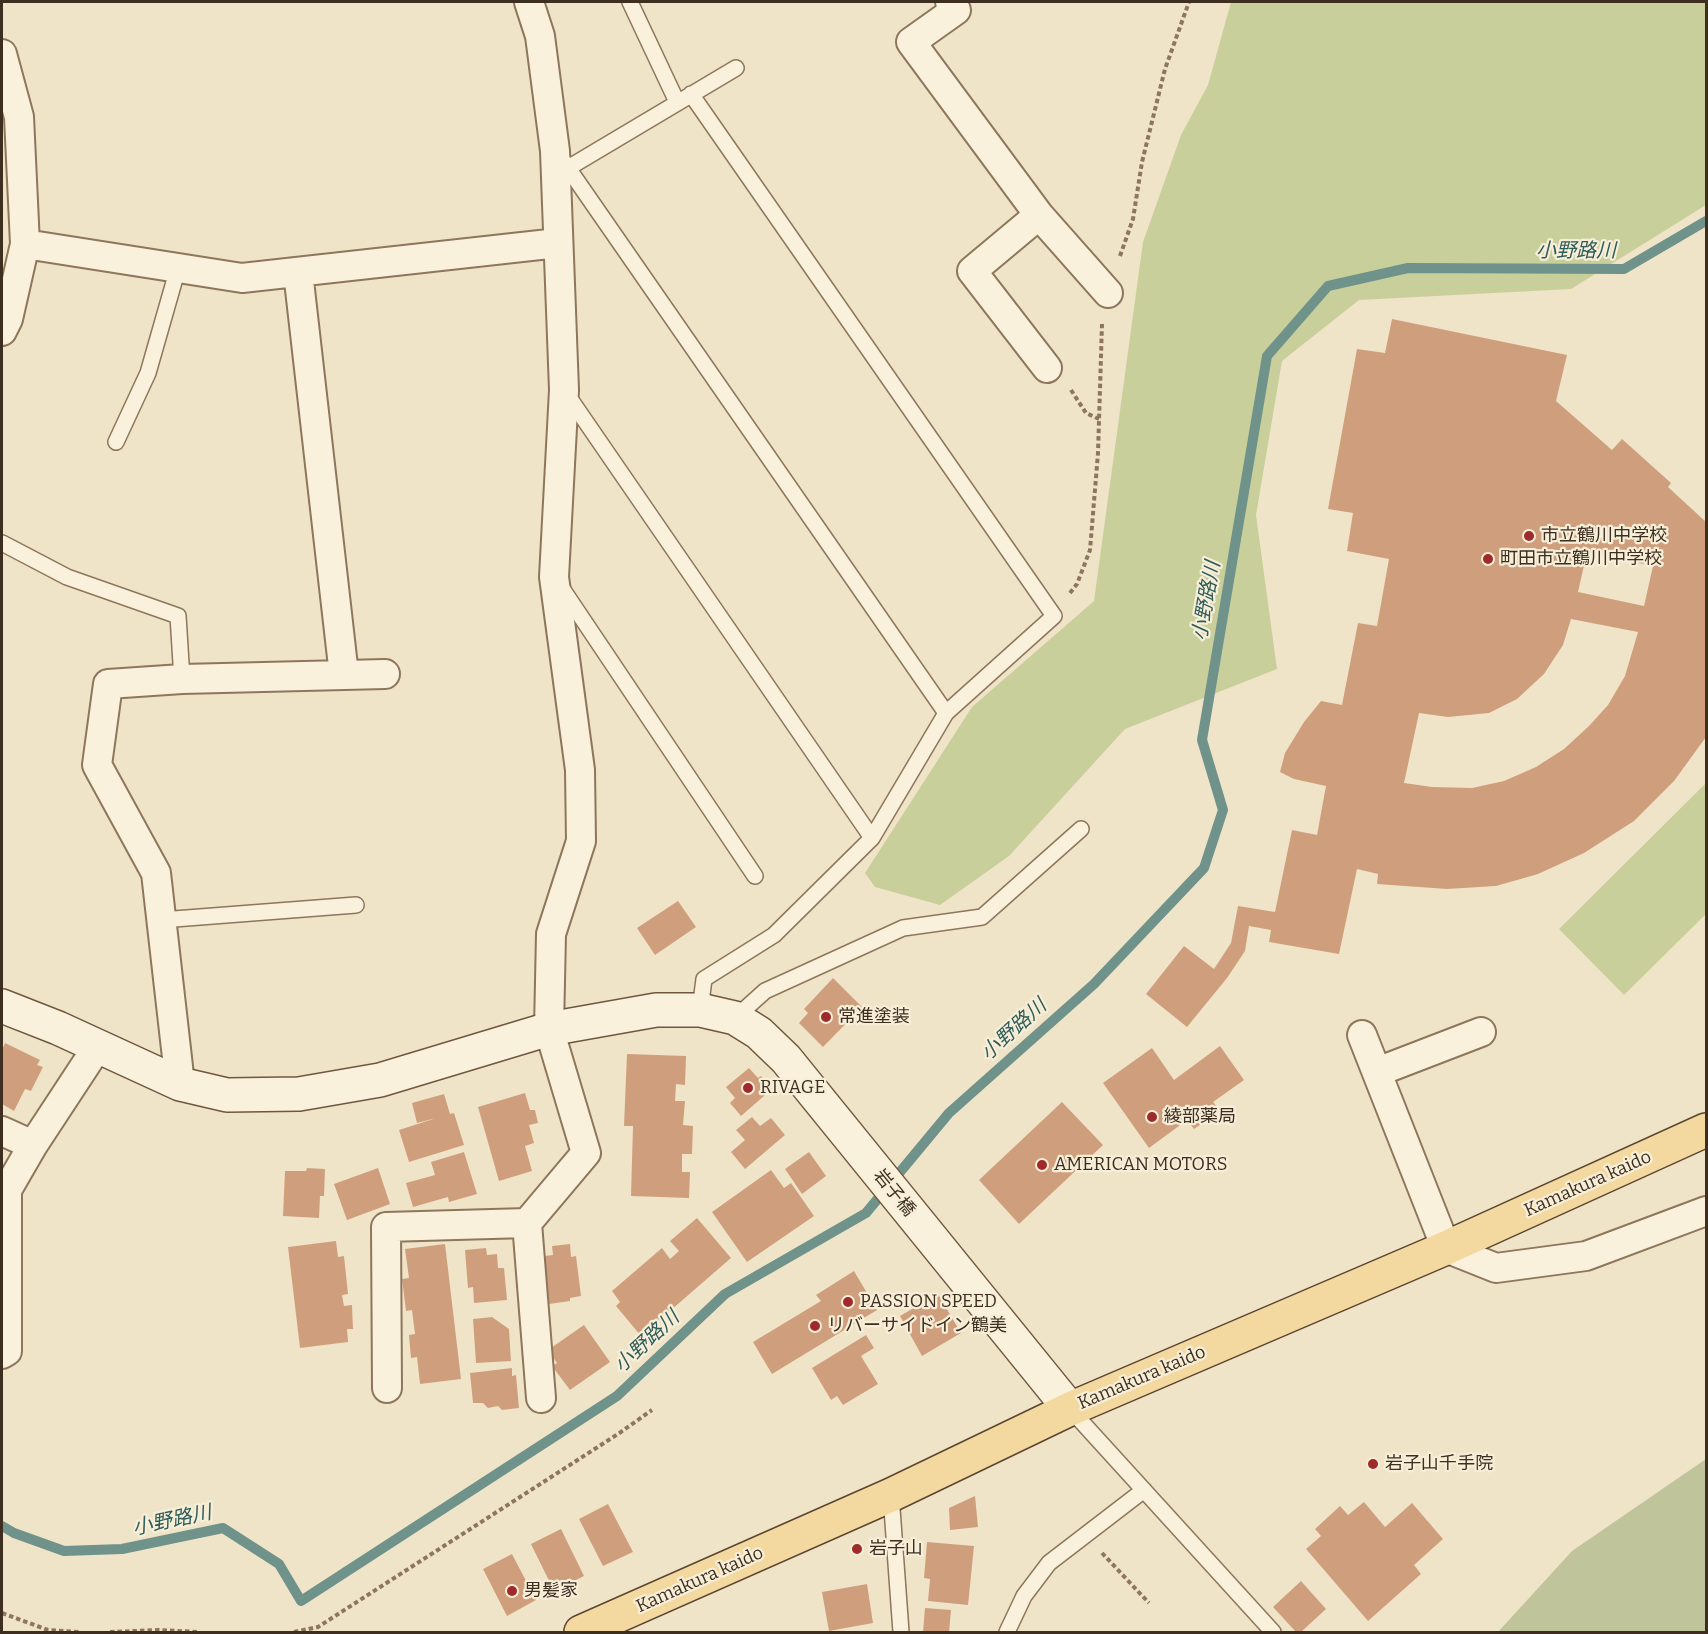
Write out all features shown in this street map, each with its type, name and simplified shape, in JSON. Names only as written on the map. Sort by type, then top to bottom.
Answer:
[{"type":"main road","name":"Kamakura kaido","points":[[581,1632],[891,1495],[1070,1409],[1446,1248],[1707,1130]]},
{"type":"street","points":[[529,2],[540,36],[561,159],[558,243],[564,390],[554,577],[580,770],[581,841],[551,934],[549,1029],[586,1154],[527,1223],[541,1398]]},
{"type":"street","points":[[950,2],[956,10],[911,42],[1039,214],[1108,293]]},
{"type":"street","points":[[2,54],[19,117],[25,244],[8,319],[2,331]]},
{"type":"street","points":[[1039,214],[972,271],[1047,368]]},
{"type":"street","points":[[25,244],[242,278],[558,243]]},
{"type":"street","points":[[298,272],[344,675]]},
{"type":"street","points":[[180,1084],[156,873],[97,765],[108,684],[385,674]]},
{"type":"street","name":"岩子橋","points":[[2,1006],[58,1028],[180,1084],[226,1095],[299,1094],[380,1080],[549,1029],[656,1010],[700,1010],[735,1018],[759,1033],[786,1059],[1070,1409]]},
{"type":"street","points":[[1377,1072],[1481,1032]]},
{"type":"street","points":[[1362,1035],[1446,1248],[1496,1268],[1586,1256],[1707,1211]]},
{"type":"street","points":[[2,1354],[7,1351],[7,1190],[33,1145],[98,1046]]},
{"type":"street","points":[[2,1131],[33,1145]]},
{"type":"street","points":[[387,1388],[386,1227],[527,1223]]},
{"type":"lane","points":[[630,2],[677,102]]},
{"type":"lane","points":[[736,68],[677,102],[561,159],[946,713]]},
{"type":"lane","points":[[691,94],[1054,616],[946,713],[872,838],[774,935],[704,979],[700,1010]]},
{"type":"lane","points":[[116,442],[148,373],[178,268]]},
{"type":"lane","points":[[564,390],[872,838]]},
{"type":"lane","points":[[2,543],[68,577],[178,616],[182,680]]},
{"type":"lane","points":[[554,577],[755,876]]},
{"type":"lane","points":[[735,1018],[765,991],[903,928],[982,917],[1081,829]]},
{"type":"lane","points":[[161,920],[356,905]]},
{"type":"lane","points":[[1070,1409],[1273,1632]]},
{"type":"lane","points":[[1007,1632],[1024,1596],[1049,1563],[1143,1490]]},
{"type":"lane","points":[[891,1495],[901,1632]]},
{"type":"path","points":[[1054,616],[1077,584],[1090,550],[1098,453],[1101,329],[1108,293],[1133,219],[1142,162],[1166,69],[1189,2]]},
{"type":"path","points":[[1086,413],[1099,419]]},
{"type":"path","points":[[294,1632],[318,1627],[652,1410]]},
{"type":"path","points":[[1085,1535],[1149,1603]]},
{"type":"path","points":[[2,1613],[48,1630],[79,1632]]},
{"type":"path","points":[[110,1632],[198,1632]]},
{"type":"green space","points":[[1231,2],[1706,2],[1706,205],[1571,289],[1359,300],[1282,361],[1256,515],[1277,669],[1125,729],[1009,856],[940,905],[875,887],[865,873],[972,707],[1094,601],[1143,242],[1181,135],[1208,85]]},
{"type":"green space","points":[[1706,783],[1706,914],[1624,995],[1559,929]]},
{"type":"green space","points":[[1706,1459],[1706,1632],[1498,1632],[1572,1551]]},
{"type":"building","points":[[1392,319],[1567,355],[1556,401],[1612,450],[1622,439],[1671,483],[1668,487],[1706,522],[1706,737],[1674,781],[1634,821],[1584,853],[1538,874],[1496,886],[1447,889],[1377,884],[1378,874],[1357,869],[1339,954],[1269,942],[1271,930],[1249,926],[1245,951],[1227,978],[1187,1027],[1146,994],[1184,946],[1214,969],[1231,943],[1238,906],[1275,912],[1292,830],[1317,835],[1326,786],[1294,779],[1280,772],[1285,753],[1304,722],[1321,701],[1342,705],[1358,623],[1377,626],[1389,559],[1347,551],[1353,513],[1328,509],[1357,349],[1385,353]],"holes":[[[1587,552],[1653,566],[1644,606],[1578,592]],[[1571,619],[1638,632],[1625,676],[1608,705],[1589,726],[1564,749],[1536,767],[1504,781],[1472,788],[1432,787],[1404,783],[1419,713],[1448,717],[1489,713],[1517,699],[1544,674],[1563,645]]]},
{"type":"building","points":[[678,901],[696,927],[655,955],[637,928]]},
{"type":"building","points":[[833,978],[862,1007],[823,1047],[799,1023],[808,1013],[804,1009]]},
{"type":"building","points":[[5,1043],[40,1060],[37,1065],[43,1067],[31,1091],[25,1089],[14,1111],[2,1104],[2,1050]]},
{"type":"building","points":[[1220,1046],[1244,1080],[1213,1102],[1220,1111],[1194,1129],[1187,1120],[1149,1148],[1103,1083],[1152,1048],[1174,1080]]},
{"type":"building","points":[[627,1054],[686,1056],[685,1085],[676,1084],[675,1101],[685,1101],[683,1125],[693,1126],[692,1154],[682,1154],[682,1172],[690,1172],[689,1198],[631,1196],[633,1126],[624,1126]]},
{"type":"building","points":[[749,1068],[758,1078],[761,1076],[772,1089],[741,1116],[730,1103],[735,1098],[726,1087]]},
{"type":"building","points":[[525,1093],[530,1110],[535,1110],[538,1123],[529,1125],[534,1143],[525,1146],[532,1171],[499,1181],[478,1107]]},
{"type":"building","points":[[444,1094],[450,1114],[454,1113],[464,1145],[409,1162],[399,1130],[436,1118],[417,1123],[412,1103]]},
{"type":"building","points":[[1062,1102],[1103,1145],[1019,1224],[979,1180]]},
{"type":"building","points":[[752,1117],[760,1126],[771,1118],[785,1135],[745,1169],[731,1152],[745,1140],[736,1130]]},
{"type":"building","points":[[464,1152],[477,1194],[449,1202],[448,1197],[413,1207],[406,1183],[435,1175],[431,1162]]},
{"type":"building","points":[[809,1152],[826,1176],[802,1194],[785,1169]]},
{"type":"building","points":[[307,1168],[325,1169],[324,1196],[320,1196],[319,1218],[283,1216],[285,1171],[306,1171]]},
{"type":"building","points":[[378,1168],[390,1204],[347,1220],[334,1184]]},
{"type":"building","points":[[771,1170],[784,1188],[791,1183],[814,1216],[747,1262],[712,1212]]},
{"type":"building","points":[[697,1218],[731,1258],[641,1336],[616,1306],[620,1302],[612,1291],[662,1248],[670,1259],[679,1251],[670,1241]]},
{"type":"building","points":[[336,1241],[338,1257],[344,1256],[348,1294],[342,1295],[344,1306],[352,1305],[353,1329],[347,1329],[348,1342],[300,1348],[288,1247]]},
{"type":"building","points":[[445,1244],[461,1379],[420,1384],[417,1357],[411,1358],[409,1335],[415,1334],[412,1310],[406,1311],[402,1279],[409,1278],[405,1249]]},
{"type":"building","points":[[570,1244],[571,1257],[576,1256],[581,1296],[570,1298],[570,1301],[542,1305],[536,1257],[553,1255],[552,1246]]},
{"type":"building","points":[[486,1248],[487,1255],[497,1254],[498,1268],[504,1268],[507,1300],[474,1303],[473,1287],[468,1288],[465,1250]]},
{"type":"building","name":"リバーサイドイン鶴美","points":[[854,1271],[877,1310],[772,1374],[753,1342],[821,1301],[816,1295]]},
{"type":"building","points":[[938,1294],[961,1333],[922,1356],[900,1316]]},
{"type":"building","points":[[492,1317],[509,1329],[511,1361],[476,1363],[473,1319]]},
{"type":"building","points":[[584,1325],[610,1362],[570,1390],[552,1366],[557,1363],[548,1350]]},
{"type":"building","points":[[866,1335],[874,1348],[861,1356],[878,1384],[843,1405],[837,1396],[831,1400],[812,1368]]},
{"type":"building","points":[[512,1368],[512,1376],[516,1375],[519,1408],[502,1410],[498,1406],[488,1408],[483,1403],[473,1403],[470,1373]]},
{"type":"building","points":[[975,1496],[978,1527],[950,1530],[949,1508]]},
{"type":"building","points":[[1364,1502],[1385,1527],[1412,1503],[1443,1539],[1414,1565],[1421,1574],[1368,1621],[1306,1549],[1321,1536],[1315,1529],[1340,1506],[1348,1515]]},
{"type":"building","points":[[608,1504],[633,1552],[603,1566],[579,1519]]},
{"type":"building","points":[[561,1529],[584,1576],[554,1591],[531,1544]]},
{"type":"building","points":[[927,1542],[974,1546],[968,1605],[928,1601],[930,1579],[924,1578]]},
{"type":"building","points":[[512,1554],[536,1600],[507,1616],[483,1569]]},
{"type":"building","points":[[1301,1581],[1326,1609],[1301,1632],[1296,1632],[1273,1607]]},
{"type":"building","points":[[867,1584],[873,1623],[829,1631],[822,1592]]},
{"type":"building","points":[[925,1608],[951,1610],[949,1632],[923,1632]]},
{"type":"waterway","name":"小野路川","points":[[2,1526],[14,1533],[64,1551],[122,1549],[223,1528],[279,1564],[301,1601],[617,1396],[725,1294],[866,1213],[949,1113],[1094,984],[1204,868],[1223,810],[1202,740],[1267,356],[1328,286],[1408,268],[1624,269],[1706,221]]},
{"type":"place","name":"市立鶴川中学校","points":[[1529,536]]},
{"type":"place","name":"町田市立鶴川中学校","points":[[1488,559]]},
{"type":"place","name":"常進塗装","points":[[826,1017]]},
{"type":"place","name":"RIVAGE","points":[[748,1088]]},
{"type":"place","name":"綾部薬局","points":[[1152,1117]]},
{"type":"place","name":"AMERICAN MOTORS","points":[[1042,1165]]},
{"type":"place","name":"PASSION SPEED","points":[[848,1302]]},
{"type":"place","name":"リバーサイドイン鶴美","points":[[815,1326]]},
{"type":"place","name":"岩子山千手院","points":[[1373,1464]]},
{"type":"place","name":"岩子山","points":[[857,1549]]},
{"type":"place","name":"男髪家","points":[[512,1591]]}]
